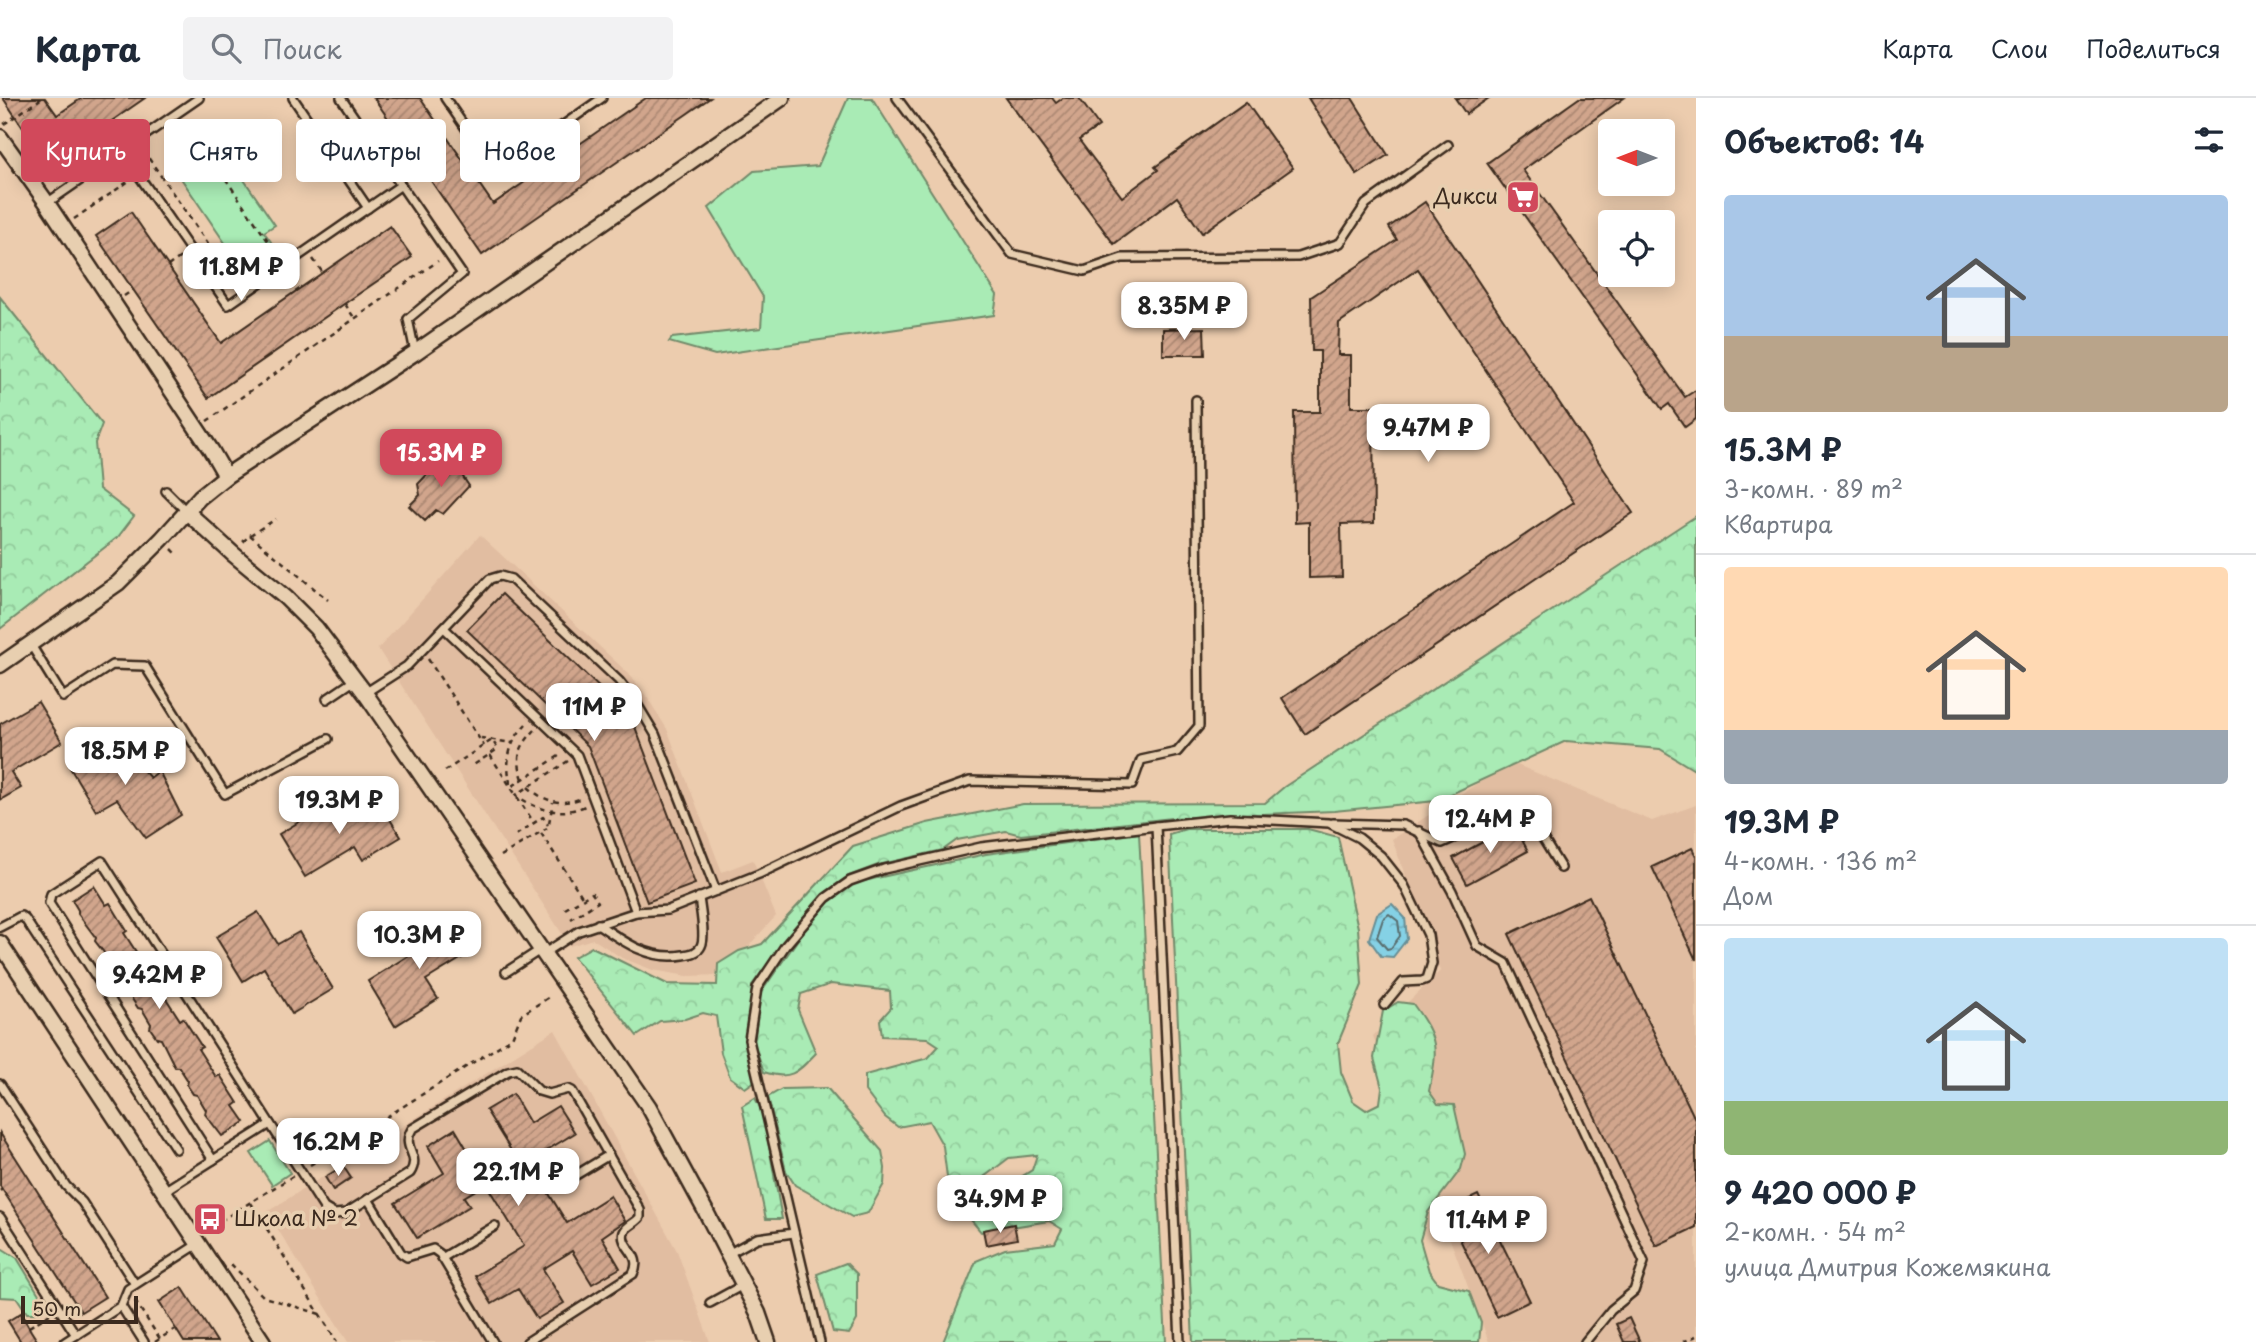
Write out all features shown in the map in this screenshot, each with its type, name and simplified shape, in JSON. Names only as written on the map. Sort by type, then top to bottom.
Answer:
[{"type":"street","points":[[0,665],[118,583],[200,496],[226,476],[415,352],[780,99]]},
{"type":"street","points":[[0,137],[47,203],[226,476]]},
{"type":"street","points":[[186,511],[316,628],[365,693],[649,1107],[744,1285],[768,1342]]},
{"type":"street","points":[[0,943],[262,1342]]},
{"type":"lane","points":[[150,132],[199,98]]},
{"type":"lane","points":[[293,98],[368,208]]},
{"type":"lane","points":[[341,98],[462,274],[408,319],[415,352]]},
{"type":"lane","points":[[445,98],[496,172],[602,98]]},
{"type":"lane","points":[[897,98],[1012,254],[1084,271],[1122,258],[1298,257],[1340,243],[1366,204],[1448,145]]},
{"type":"lane","points":[[47,203],[77,182]]},
{"type":"lane","points":[[143,182],[228,305],[401,185]]},
{"type":"lane","points":[[506,972],[579,931],[636,912],[668,910],[759,874],[901,807],[970,781],[1132,785],[1141,760],[1177,752],[1199,726],[1196,400]]},
{"type":"lane","points":[[166,491],[186,511]]},
{"type":"lane","points":[[365,693],[407,666],[490,579],[500,576],[511,579],[619,681],[637,704],[655,734],[716,891]]},
{"type":"lane","points":[[444,628],[577,755],[636,912]]},
{"type":"lane","points":[[31,645],[63,697],[112,665],[145,666],[225,794],[328,739]]},
{"type":"lane","points":[[327,699],[355,680]]},
{"type":"lane","points":[[820,1342],[749,1040],[757,988],[786,946],[826,898],[850,881],[884,869],[969,850],[1230,818],[1403,825],[1443,843],[1483,825],[1510,817],[1534,824],[1561,868]]},
{"type":"lane","points":[[1329,823],[1359,838],[1381,856],[1404,885],[1428,935],[1432,963],[1427,979],[1403,982],[1384,1004]]},
{"type":"lane","points":[[1156,826],[1180,1342]]},
{"type":"lane","points":[[1419,831],[1452,891],[1477,946],[1506,963],[1644,1262],[1634,1291],[1611,1310],[1585,1342]]},
{"type":"lane","points":[[213,1160],[49,903],[51,894],[102,861],[324,1208],[334,1214],[346,1213],[410,1173],[415,1166],[407,1138],[412,1129],[508,1071],[517,1069],[539,1091],[549,1094],[568,1089],[572,1091],[640,1210],[640,1217],[624,1233],[624,1240],[636,1259],[636,1267],[633,1273],[527,1342]]},
{"type":"lane","points":[[598,924],[629,945],[656,956],[695,953],[701,947],[703,939],[699,897]]},
{"type":"lane","points":[[0,927],[16,917],[25,919],[176,1149]]},
{"type":"lane","points":[[0,1084],[66,1186],[82,1202],[131,1287]]},
{"type":"lane","points":[[163,1192],[270,1124]]},
{"type":"lane","points":[[556,1187],[609,1155]]},
{"type":"lane","points":[[368,1199],[401,1253],[407,1257],[433,1250],[442,1258],[493,1342]]},
{"type":"lane","points":[[1,1221],[76,1335]]},
{"type":"lane","points":[[442,1258],[495,1226]]},
{"type":"lane","points":[[728,1254],[757,1238],[794,1233]]},
{"type":"lane","points":[[65,1342],[121,1306],[131,1287],[198,1244]]},
{"type":"lane","points":[[710,1303],[744,1285]]},
{"type":"lane","points":[[121,1306],[144,1342]]},
{"type":"path","points":[[0,127],[42,98]]},
{"type":"path","points":[[179,111],[285,265]]},
{"type":"path","points":[[150,160],[243,295]]},
{"type":"path","points":[[62,227],[127,182]]},
{"type":"path","points":[[307,250],[323,273]]},
{"type":"path","points":[[168,266],[190,251]]},
{"type":"path","points":[[196,428],[448,254]]},
{"type":"path","points":[[345,304],[355,319]]},
{"type":"path","points":[[241,545],[250,535],[276,519]]},
{"type":"path","points":[[250,535],[328,600]]},
{"type":"path","points":[[422,650],[484,746]]},
{"type":"path","points":[[511,787],[507,772],[512,743],[534,714]]},
{"type":"path","points":[[523,779],[519,754],[524,742],[543,722]]},
{"type":"path","points":[[479,738],[512,743]]},
{"type":"path","points":[[445,771],[492,740]]},
{"type":"path","points":[[472,766],[498,749],[492,740]]},
{"type":"path","points":[[511,787],[570,749]]},
{"type":"path","points":[[490,754],[534,823]]},
{"type":"path","points":[[516,795],[577,755]]},
{"type":"path","points":[[532,774],[536,781]]},
{"type":"path","points":[[528,787],[535,794],[553,802],[578,800],[591,793]]},
{"type":"path","points":[[516,795],[551,812],[573,810],[594,802]]},
{"type":"path","points":[[545,840],[553,802]]},
{"type":"path","points":[[516,835],[543,817],[548,827]]},
{"type":"path","points":[[500,856],[548,827]]},
{"type":"path","points":[[541,833],[583,898]]},
{"type":"path","points":[[565,909],[592,893],[598,902],[570,919]]},
{"type":"path","points":[[212,1226],[512,1038],[521,1015],[551,996]]},
{"type":"path","points":[[251,1203],[337,1342]]},
{"type":"path","points":[[226,1257],[264,1297],[320,1314]]},
{"type":"path","points":[[131,1287],[161,1340]]},
{"type":"path","points":[[29,1327],[59,1308]]},
{"type":"path","points":[[155,1342],[176,1329]]},
{"type":"path","points":[[1683,1342],[1696,1336]]},
{"type":"shaded area","points":[[480,535],[629,674],[647,697],[667,729],[722,872],[753,860],[776,916],[722,975],[687,976],[653,970],[622,958],[593,939],[570,946],[378,649]]},
{"type":"shaded area","points":[[1510,762],[1652,821],[1696,805],[1696,1342],[1489,1342],[1373,1036],[1440,971],[1392,839]]},
{"type":"shaded area","points":[[555,1030],[677,1251],[710,1342],[348,1342],[267,1212]]},
{"type":"green space","points":[[848,98],[872,98],[997,295],[994,315],[715,355],[669,342],[672,338],[761,328],[763,297],[709,208],[754,171],[818,166]]},
{"type":"green space","points":[[184,182],[246,182],[275,225],[264,232],[274,246],[242,268]]},
{"type":"green space","points":[[0,297],[102,424],[95,443],[99,489],[134,516],[118,537],[0,629]]},
{"type":"green space","points":[[1696,516],[1696,771],[1660,749],[1566,741],[1436,801],[1334,811],[1172,818],[1021,835],[1006,831],[957,840],[943,850],[878,865],[849,876],[825,893],[787,937],[753,984],[745,1041],[755,1081],[745,1088],[730,1077],[721,1053],[716,1016],[703,1013],[685,1019],[660,1021],[637,1036],[574,957],[592,947],[667,984],[717,985],[718,964],[739,951],[762,944],[853,846],[927,823],[1023,804],[1265,803],[1284,787]]},
{"type":"green space","points":[[1186,829],[1308,829],[1338,837],[1358,928],[1362,985],[1338,1043],[1341,1072],[1353,1101],[1366,1110],[1380,1103],[1382,1088],[1374,1058],[1383,1011],[1398,1002],[1413,1004],[1428,1027],[1434,1045],[1429,1091],[1438,1104],[1454,1105],[1465,1154],[1461,1169],[1428,1212],[1420,1240],[1429,1271],[1438,1283],[1469,1291],[1481,1323],[1479,1342],[1193,1342],[1169,834]]},
{"type":"green space","points":[[1139,833],[1166,1342],[943,1342],[976,1261],[1005,1249],[1055,1243],[1062,1229],[1049,1221],[981,1232],[971,1220],[991,1196],[1032,1170],[1037,1155],[1009,1158],[972,1186],[957,1189],[947,1177],[943,1146],[929,1121],[898,1127],[885,1117],[865,1091],[865,1075],[928,1058],[939,1046],[927,1038],[882,1036],[880,1020],[891,1008],[890,991],[831,984],[801,994],[798,1010],[816,1053],[799,1070],[781,1076],[764,1072],[754,1043],[760,994],[819,909],[845,885],[986,854]]},
{"type":"green space","points":[[827,1088],[882,1151],[884,1184],[868,1213],[852,1217],[795,1185],[786,1171],[768,1097],[782,1089]]},
{"type":"green space","points":[[755,1098],[763,1113],[782,1219],[766,1219],[742,1106]]},
{"type":"green space","points":[[270,1141],[290,1173],[272,1185],[251,1153]]},
{"type":"green space","points":[[3,1249],[17,1258],[40,1296],[41,1305],[35,1313],[27,1313],[17,1298],[0,1297],[0,1250]]},
{"type":"green space","points":[[846,1263],[857,1274],[857,1320],[849,1334],[833,1332],[817,1274]]},
{"type":"water","points":[[1392,904],[1405,918],[1407,939],[1393,957],[1381,956],[1369,939],[1377,914]]},
{"type":"building","points":[[3,98],[45,98],[57,115],[82,98],[145,98],[115,119],[21,119],[21,125]]},
{"type":"building","points":[[374,98],[420,98],[434,119],[388,119]]},
{"type":"building","points":[[646,98],[710,98],[482,255],[432,182],[446,182],[446,136],[460,156],[460,182],[478,182],[493,204],[525,182],[580,182],[580,144]]},
{"type":"building","points":[[1006,98],[1052,98],[1056,103],[1063,98],[1079,98],[1099,126],[1079,140],[1122,197],[1158,170],[1155,167],[1246,102],[1293,168],[1202,233],[1177,197],[1114,244]]},
{"type":"building","points":[[1308,98],[1352,98],[1388,155],[1357,175]]},
{"type":"building","points":[[1455,98],[1489,98],[1466,114]]},
{"type":"building","points":[[1579,98],[1624,98],[1523,170],[1598,275],[1598,287],[1606,287],[1685,397],[1696,390],[1696,419],[1685,427],[1669,404],[1662,409],[1487,163]]},
{"type":"building","points":[[1425,202],[1633,513],[1305,734],[1282,698],[1574,502],[1418,269],[1339,323],[1338,355],[1351,355],[1351,407],[1373,407],[1374,523],[1341,524],[1342,577],[1309,578],[1309,522],[1295,523],[1294,412],[1320,412],[1320,351],[1312,351],[1311,297],[1397,240],[1389,227]]},
{"type":"building","points":[[131,212],[221,343],[390,226],[412,257],[208,398],[96,236]]},
{"type":"building","points":[[1204,328],[1205,355],[1163,355],[1163,329]]},
{"type":"building","points":[[459,458],[466,461],[469,468],[463,477],[469,486],[443,514],[436,510],[425,521],[409,506],[420,495],[418,484],[439,462],[443,469]]},
{"type":"building","points":[[502,594],[632,719],[695,884],[647,902],[588,746],[467,630]]},
{"type":"building","points":[[38,702],[62,742],[11,772],[21,788],[0,800],[0,724]]},
{"type":"building","points":[[113,736],[150,778],[159,771],[181,815],[146,838],[117,799],[96,811],[69,766]]},
{"type":"building","points":[[376,797],[401,837],[363,860],[355,847],[305,877],[279,834],[322,808],[332,824]]},
{"type":"building","points":[[1514,825],[1528,851],[1467,884],[1453,858]]},
{"type":"building","points":[[1692,848],[1696,856],[1696,960],[1652,867]]},
{"type":"building","points":[[94,886],[106,905],[110,903],[127,931],[124,933],[142,961],[146,959],[163,987],[160,989],[202,1047],[198,1049],[216,1077],[220,1075],[238,1103],[234,1106],[245,1122],[222,1136],[205,1114],[206,1110],[187,1085],[188,1081],[179,1067],[175,1067],[161,1039],[157,1038],[150,1028],[151,1024],[142,1009],[138,1008],[132,999],[132,993],[124,981],[120,980],[115,967],[78,914],[72,900]]},
{"type":"building","points":[[1589,896],[1696,1121],[1696,1227],[1656,1246],[1509,934]]},
{"type":"building","points":[[258,912],[278,944],[299,932],[333,989],[292,1014],[264,968],[243,981],[216,937]]},
{"type":"building","points":[[446,915],[470,953],[426,980],[438,999],[395,1026],[368,981],[414,952],[407,939]]},
{"type":"building","points":[[513,1094],[530,1123],[558,1106],[575,1133],[529,1161],[567,1223],[610,1196],[625,1221],[602,1237],[620,1268],[592,1284],[572,1251],[543,1269],[564,1303],[537,1319],[518,1289],[492,1304],[475,1276],[524,1246],[486,1184],[464,1197],[470,1206],[417,1238],[395,1203],[444,1173],[428,1146],[455,1129],[483,1176],[515,1157],[486,1110]]},
{"type":"building","points":[[0,1133],[105,1297],[81,1312],[0,1186]]},
{"type":"building","points":[[343,1166],[351,1178],[333,1190],[325,1177]]},
{"type":"building","points":[[1478,1195],[1530,1301],[1497,1317],[1446,1210]]},
{"type":"building","points":[[1014,1224],[1017,1239],[986,1245],[983,1230]]},
{"type":"building","points":[[182,1287],[217,1342],[184,1342],[159,1302]]},
{"type":"building","points":[[21,1313],[38,1342],[21,1342],[8,1321]]},
{"type":"building","points":[[1629,1318],[1640,1342],[1624,1342],[1616,1324]]},
{"type":"place","name":"Дикси","points":[[1523,197]]},
{"type":"place","name":"Школа № 2","points":[[210,1219]]}]
